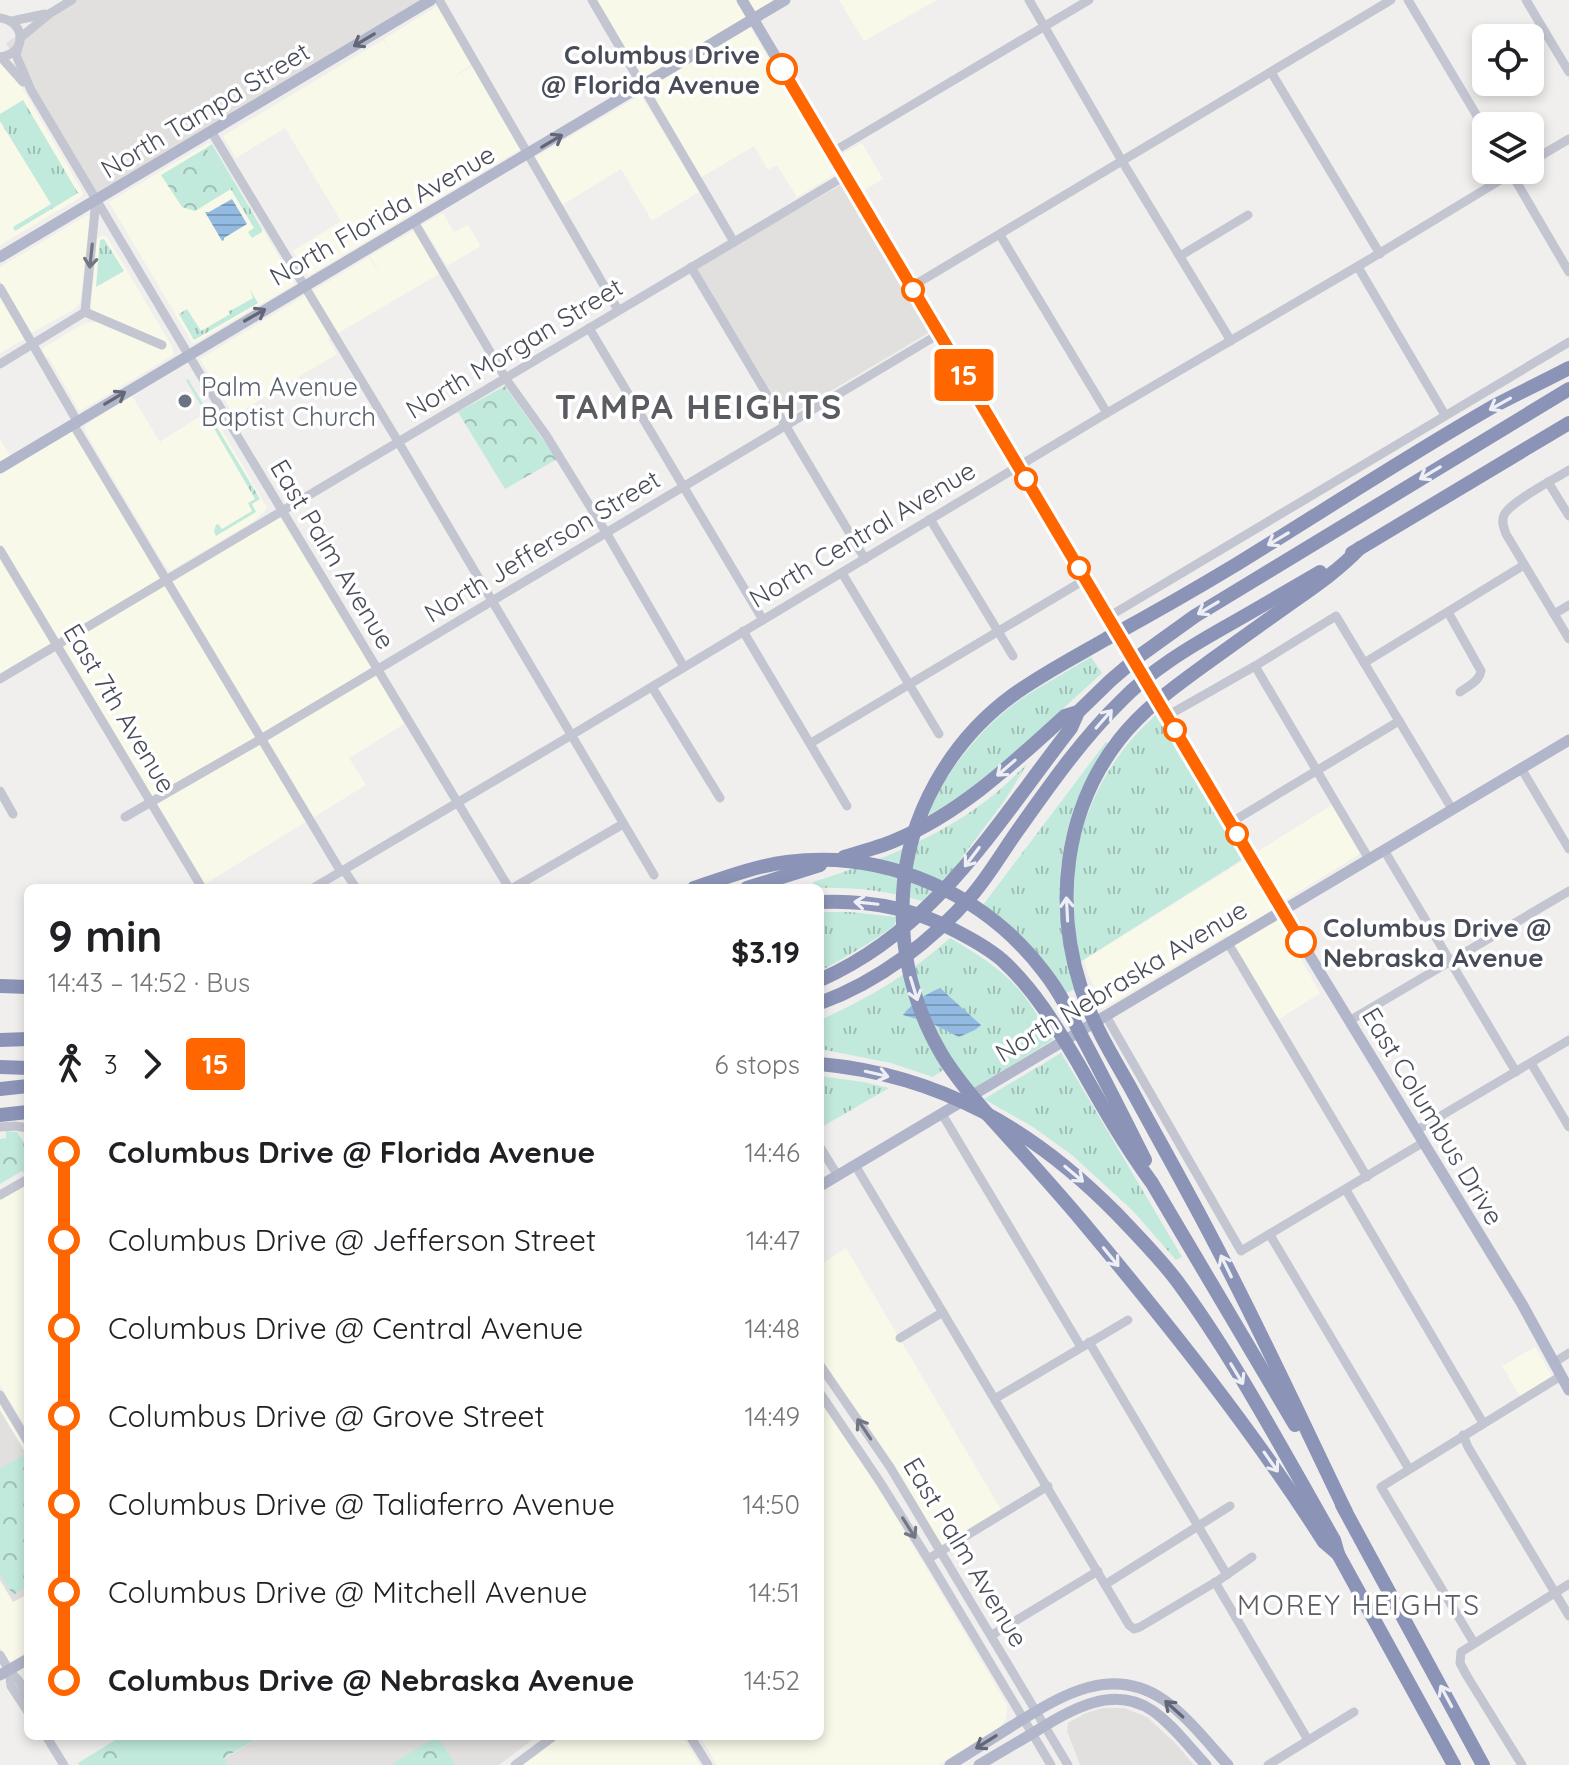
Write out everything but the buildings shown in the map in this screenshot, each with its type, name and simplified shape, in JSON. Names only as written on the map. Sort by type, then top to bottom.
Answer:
[{"type":"highway","points":[[1338,1554],[1324,1542],[1252,1435],[1180,1341],[1080,1219],[955,1076],[935,1044],[914,994],[904,944],[903,898],[907,864],[926,804],[949,760],[985,718],[1031,683],[1161,609],[1497,405],[1569,368]]},
{"type":"highway","points":[[824,978],[882,946],[950,884],[1071,728],[1078,712],[1166,635],[1569,389]]},
{"type":"highway","points":[[824,1001],[856,987],[895,963],[956,913],[1100,722],[1150,675],[1180,654],[1569,423]]},
{"type":"highway","points":[[1346,1512],[1213,1240],[1095,1021],[1080,985],[1069,938],[1067,876],[1080,811],[1094,779],[1106,757],[1138,719],[1191,674],[1329,576],[1360,548]]},
{"type":"highway","points":[[760,884],[894,841],[920,829],[974,795],[1065,716],[1078,712]]},
{"type":"highway","points":[[707,884],[790,861],[859,862],[932,883],[988,915],[1030,955],[1061,996],[1146,1162],[1152,1183]]},
{"type":"highway","points":[[824,902],[860,902],[911,911],[961,933],[1002,960],[1043,1007],[1152,1183],[1346,1512],[1483,1765]]},
{"type":"highway","points":[[0,986],[24,987]]},
{"type":"highway","points":[[0,1040],[24,1039]]},
{"type":"highway","points":[[824,1065],[870,1072],[933,1089],[1012,1127],[1094,1191],[1150,1248],[1208,1326],[1251,1397],[1334,1540],[1338,1554],[1454,1765]]},
{"type":"highway","points":[[0,1067],[24,1068]]},
{"type":"highway","points":[[0,1089],[22,1086]]},
{"type":"highway","points":[[0,1115],[24,1115]]},
{"type":"main road","name":"North Tampa Street","points":[[0,257],[431,0]]},
{"type":"main road","name":"East Columbus Drive","points":[[742,0],[1282,911],[1522,1304],[1569,1390]]},
{"type":"main road","name":"North Florida Avenue","points":[[0,468],[785,0]]},
{"type":"main road","name":"North Nebraska Avenue","points":[[824,1184],[1569,740]]},
{"type":"main road","points":[[4,1673],[24,1661]]},
{"type":"main road","points":[[950,1765],[1036,1711],[1084,1687],[1122,1683],[1140,1687],[1174,1707],[1228,1765]]},
{"type":"main road","points":[[979,1765],[1072,1710],[1116,1698],[1133,1701],[1153,1711],[1206,1765]]},
{"type":"street","points":[[31,90],[1,57],[12,54],[20,41],[49,14],[72,0]]},
{"type":"street","points":[[439,0],[618,310]]},
{"type":"street","points":[[592,0],[734,242]]},
{"type":"street","points":[[1029,0],[1231,341]]},
{"type":"street","points":[[831,153],[1089,0]]},
{"type":"street","points":[[911,287],[1391,0]]},
{"type":"street","points":[[1408,0],[1475,112]]},
{"type":"street","points":[[1526,0],[1569,72]]},
{"type":"street","points":[[4,18],[49,14]]},
{"type":"street","points":[[4,18],[17,26],[20,41],[16,55],[31,90]]},
{"type":"street","points":[[1271,72],[1380,254]]},
{"type":"street","name":"East Palm Avenue","points":[[31,90],[456,802],[508,884]]},
{"type":"street","points":[[211,131],[654,875]]},
{"type":"street","points":[[1544,154],[1569,139]]},
{"type":"street","name":"North Morgan Street","points":[[0,679],[845,176]]},
{"type":"street","name":"North Central Avenue","points":[[320,884],[1107,413],[1380,254],[1491,184]]},
{"type":"street","points":[[1519,184],[1569,272]]},
{"type":"street","points":[[85,312],[96,200]]},
{"type":"street","points":[[1180,256],[1248,215]]},
{"type":"street","points":[[414,222],[506,379],[546,435],[607,534],[684,667]]},
{"type":"street","points":[[1000,235],[1107,413]]},
{"type":"street","points":[[691,267],[865,559]]},
{"type":"street","points":[[1358,267],[1445,415]]},
{"type":"street","points":[[0,288],[166,579],[261,739],[353,884]]},
{"type":"street","points":[[0,364],[85,312]]},
{"type":"street","points":[[85,312],[162,345]]},
{"type":"street","points":[[589,328],[763,620]]},
{"type":"street","name":"North Jefferson Street","points":[[125,817],[607,534],[939,334]]},
{"type":"street","points":[[1108,617],[1569,342]]},
{"type":"street","points":[[1569,470],[1515,503],[1503,517],[1506,534],[1569,639]]},
{"type":"street","points":[[1548,482],[1569,516]]},
{"type":"street","points":[[930,519],[1013,656]]},
{"type":"street","name":"East 7th Avenue","points":[[0,550],[200,884]]},
{"type":"street","points":[[1364,663],[1524,565]]},
{"type":"street","points":[[842,573],[939,734]]},
{"type":"street","points":[[811,743],[1086,579]]},
{"type":"street","points":[[1554,614],[1569,605]]},
{"type":"street","points":[[1448,612],[1481,671],[1476,681],[1460,692]]},
{"type":"street","points":[[1167,716],[1336,616],[1452,809]]},
{"type":"street","points":[[743,631],[847,806]]},
{"type":"street","points":[[1255,666],[1369,859]]},
{"type":"street","points":[[652,687],[720,798]]},
{"type":"street","points":[[1230,823],[1399,721]]},
{"type":"street","points":[[1521,768],[1569,849]]},
{"type":"street","points":[[0,791],[13,814]]},
{"type":"street","points":[[518,884],[623,824]]},
{"type":"street","points":[[1384,850],[1516,1072]]},
{"type":"street","points":[[1349,1021],[1569,891]]},
{"type":"street","points":[[1228,943],[1367,1177]]},
{"type":"street","points":[[1106,1016],[1241,1251],[1424,1142]]},
{"type":"street","points":[[1417,1130],[1569,1040]]},
{"type":"street","points":[[1531,1063],[1569,1127]]},
{"type":"street","points":[[942,1114],[1227,1575]]},
{"type":"street","points":[[15,1126],[24,1118]]},
{"type":"street","points":[[0,1127],[24,1127]]},
{"type":"street","points":[[824,1153],[838,1176]]},
{"type":"street","points":[[855,1165],[1129,1625],[1134,1629],[1140,1627],[1252,1557]]},
{"type":"street","points":[[0,1195],[24,1181]]},
{"type":"street","points":[[1346,1190],[1483,1423]]},
{"type":"street","points":[[1270,1235],[1409,1469]]},
{"type":"street","points":[[900,1338],[943,1312]]},
{"type":"street","points":[[996,1398],[1128,1320]]},
{"type":"street","points":[[1555,1362],[1569,1353]]},
{"type":"street","name":"East Palm Avenue","points":[[824,1371],[890,1467],[1068,1765]]},
{"type":"street","points":[[1474,1643],[1381,1487],[1561,1376]]},
{"type":"street","points":[[0,1395],[24,1435]]},
{"type":"street","name":"East Palm Avenue","points":[[824,1399],[928,1559],[1051,1765]]},
{"type":"street","points":[[1463,1435],[1569,1616]]},
{"type":"street","points":[[928,1559],[1048,1486]]},
{"type":"street","points":[[1106,1584],[1230,1506]]},
{"type":"street","points":[[992,1635],[1098,1571]]},
{"type":"street","points":[[1215,1582],[1308,1740]]},
{"type":"street","points":[[1522,1765],[1460,1663],[1461,1652],[1569,1584]]},
{"type":"street","points":[[0,1655],[4,1673],[24,1706]]},
{"type":"street","points":[[4,1673],[19,1681],[24,1689]]},
{"type":"street","points":[[1268,1765],[1354,1712]]},
{"type":"street","points":[[48,1740],[58,1763]]},
{"type":"street","points":[[515,1765],[546,1740]]},
{"type":"street","points":[[692,1740],[708,1765]]},
{"type":"shaded area","points":[[73,0],[428,0],[95,197],[6,43]]},
{"type":"shaded area","points":[[595,0],[775,0],[745,19],[837,173],[797,197],[777,165],[768,170],[754,146],[700,178]]},
{"type":"shaded area","points":[[839,0],[937,0],[864,41]]},
{"type":"shaded area","points":[[439,5],[473,63],[449,80],[474,65],[521,149],[308,276],[293,251],[341,221],[285,128],[236,158],[223,136],[383,40],[391,53],[384,39]]},
{"type":"shaded area","points":[[0,63],[20,84],[83,193],[0,245]]},
{"type":"shaded area","points":[[641,95],[699,192],[652,221],[621,169],[562,205],[534,158]]},
{"type":"shaded area","points":[[208,143],[212,144],[295,284],[193,344],[109,202]]},
{"type":"shaded area","points":[[862,143],[883,179],[861,192],[842,160],[844,153]]},
{"type":"shaded area","points":[[844,183],[930,332],[787,417],[695,268]]},
{"type":"shaded area","points":[[443,213],[454,232],[468,225],[481,246],[447,266],[422,225]]},
{"type":"shaded area","points":[[90,216],[80,303],[31,333],[0,281],[0,267]]},
{"type":"shaded area","points":[[418,228],[444,271],[328,339],[337,354],[234,415],[200,359],[369,257],[384,281],[370,256]]},
{"type":"shaded area","points":[[102,235],[107,237],[173,348],[173,355],[80,411],[42,350],[85,323],[96,322],[99,313],[92,310],[91,305],[97,239]]},
{"type":"shaded area","points":[[0,294],[26,338],[0,353]]},
{"type":"shaded area","points":[[132,396],[161,444],[161,441],[210,410],[267,508],[254,521],[170,571],[86,433],[85,425]]},
{"type":"shaded area","points":[[73,428],[163,585],[280,514],[404,724],[349,758],[366,785],[202,884],[57,640],[0,673],[0,439],[15,464]]},
{"type":"shaded area","points":[[1332,805],[1360,854],[1272,908],[1320,993],[1278,1020],[1227,935],[1102,1009],[1096,1000],[1099,997],[1084,960]]},
{"type":"shaded area","points":[[24,1184],[24,1424],[0,1385],[0,1199]]},
{"type":"shaded area","points":[[846,1248],[1003,1513],[942,1549],[824,1368],[824,1262]]},
{"type":"shaded area","points":[[1535,1347],[1552,1376],[1520,1396],[1502,1366]]},
{"type":"shaded area","points":[[0,1405],[24,1444],[24,1654],[9,1662],[0,1647]]},
{"type":"shaded area","points":[[824,1407],[882,1493],[1007,1705],[1006,1718],[1001,1726],[938,1765],[717,1765],[702,1740],[824,1740]]},
{"type":"shaded area","points":[[0,1410],[24,1450],[24,1596],[13,1602],[0,1580]]},
{"type":"shaded area","points":[[1102,1708],[1124,1708],[1147,1717],[1194,1765],[1080,1765],[1067,1731],[1068,1723]]},
{"type":"shaded area","points":[[255,1740],[532,1740],[499,1765],[228,1765],[224,1759]]},
{"type":"shaded area","points":[[555,1740],[684,1740],[700,1765],[523,1765]]},
{"type":"green space","points":[[23,100],[78,193],[15,231],[13,227],[51,204],[0,121],[0,114]]},
{"type":"green space","points":[[212,144],[262,229],[252,238],[248,232],[254,228],[206,148]]},
{"type":"green space","points":[[206,148],[231,189],[195,211],[182,207],[161,175]]},
{"type":"green space","points":[[104,239],[124,271],[96,287],[100,240]]},
{"type":"green space","points":[[250,290],[258,303],[194,340],[179,314],[187,309],[201,331],[230,314],[228,311],[253,298]]},
{"type":"green space","points":[[188,379],[260,499],[252,504],[256,512],[216,536],[216,525],[222,529],[252,511],[248,503],[255,499]]},
{"type":"green space","points":[[505,386],[557,459],[505,489],[458,412]]},
{"type":"green space","points":[[1091,657],[1102,673],[974,786],[927,816],[944,783],[966,751],[992,723],[1021,699]]},
{"type":"green space","points":[[1159,712],[1246,857],[1080,962],[1073,890],[1075,861],[1082,832],[1091,805],[1119,755]]},
{"type":"green space","points":[[1106,742],[1109,744],[1078,798],[1062,859],[1061,922],[1075,989],[1066,993],[1029,945],[983,905]]},
{"type":"green space","points":[[1027,764],[1005,800],[954,868],[922,901],[895,894],[824,888],[824,884],[813,884],[932,835],[996,793]]},
{"type":"green space","points":[[824,912],[896,917],[895,925],[824,969]]},
{"type":"green space","points":[[950,938],[1006,976],[1030,1003],[1053,1040],[973,1089],[953,1063],[933,1077],[891,1063],[824,1050],[824,1018],[920,963]]},
{"type":"green space","points":[[1061,1053],[1182,1257],[1176,1260],[1133,1211],[1072,1155],[1033,1127],[984,1099]]},
{"type":"green space","points":[[824,1077],[889,1088],[824,1126]]},
{"type":"green space","points":[[6,1131],[17,1132],[24,1143],[24,1173],[22,1171],[0,1184],[0,1139],[6,1138]]},
{"type":"green space","points":[[24,1455],[24,1588],[13,1595],[0,1574],[0,1469]]},
{"type":"green space","points":[[115,1740],[255,1740],[224,1758],[228,1765],[78,1763]]},
{"type":"green space","points":[[160,1740],[204,1740],[217,1765],[124,1765]]},
{"type":"green space","points":[[431,1740],[440,1740],[456,1765],[391,1765]]},
{"type":"water","points":[[232,199],[247,224],[222,241],[205,212]]},
{"type":"water","points":[[940,988],[981,1025],[959,1037],[931,1023],[903,1015],[920,999]]},
{"type":"bus line","name":"15","points":[[782,69],[1301,942]]},
{"type":"place","name":"Columbus Drive @ Florida Avenue","points":[[782,69]]},
{"type":"place","name":"Palm Avenue Baptist Church","points":[[185,401]]},
{"type":"place","name":"Columbus Drive @ Nebraska Avenue","points":[[1301,942]]},
{"type":"district","name":"TAMPA HEIGHTS","points":[[699,406]]},
{"type":"district","name":"MOREY HEIGHTS","points":[[1359,1604]]}]
